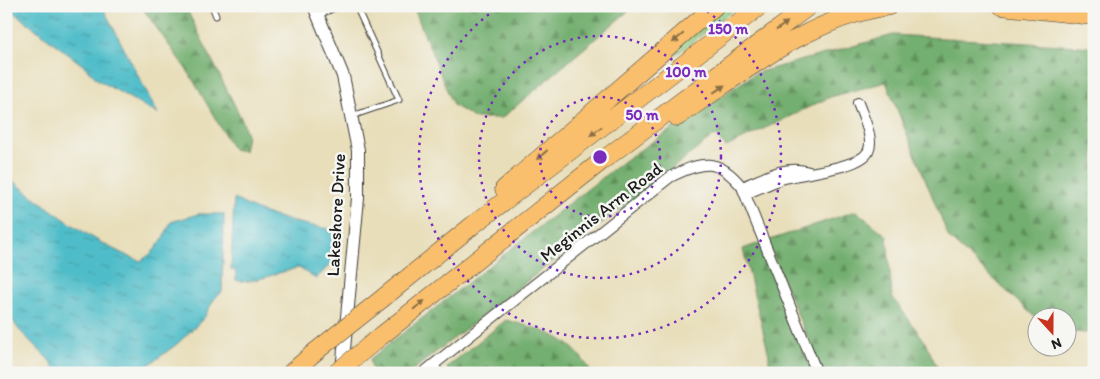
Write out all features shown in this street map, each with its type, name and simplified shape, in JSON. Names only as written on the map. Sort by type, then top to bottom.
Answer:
[{"type":"highway","points":[[472,225],[506,186],[715,6]]},
{"type":"highway","points":[[291,373],[472,225],[760,6]]},
{"type":"highway","points":[[336,373],[603,160],[809,6]]},
{"type":"highway","points":[[603,160],[654,134],[789,43],[822,26],[848,16],[889,6]]},
{"type":"highway","points":[[1000,6],[1094,16]]},
{"type":"street","name":"Lakeshore Drive","points":[[316,11],[342,76],[358,150],[358,198],[342,373]]},
{"type":"street","points":[[743,190],[788,169],[798,168],[809,172],[850,164],[863,157],[869,151],[868,135],[858,103]]},
{"type":"street","name":"Meginnis Arm Road","points":[[423,373],[670,177],[692,168],[711,165],[726,169],[743,190],[817,373]]},
{"type":"lane","points":[[212,6],[216,16]]},
{"type":"lane","points":[[316,11],[339,6]]},
{"type":"lane","points":[[352,116],[399,100],[356,6]]},
{"type":"lane","points":[[435,364],[441,373]]},
{"type":"green space","points":[[141,6],[185,6],[243,122],[247,135],[244,151],[233,149],[189,73]]},
{"type":"green space","points":[[413,6],[634,6],[502,118],[474,118],[453,105]]},
{"type":"green space","points":[[720,6],[738,6],[636,86]]},
{"type":"green space","points":[[893,35],[1094,47],[1094,328],[1086,333],[1078,333],[1078,306],[1028,306],[1028,311],[949,238],[886,82],[830,97],[726,147],[715,135],[409,373],[373,373],[370,359],[625,160],[756,73]]},
{"type":"green space","points":[[856,211],[887,236],[892,297],[924,340],[940,373],[822,373],[767,241]]},
{"type":"green space","points":[[760,243],[813,373],[769,373],[769,355],[743,249]]},
{"type":"green space","points":[[506,320],[546,332],[564,342],[580,356],[590,373],[555,371],[550,373],[449,373],[447,367]]},
{"type":"water","points":[[6,6],[102,6],[158,114],[98,80],[84,66],[12,11],[6,12]]},
{"type":"water","points":[[6,176],[87,234],[140,261],[151,254],[159,244],[171,222],[198,214],[224,214],[222,292],[214,299],[204,318],[177,344],[138,373],[58,373],[49,360],[19,330],[6,311]]},
{"type":"water","points":[[234,199],[259,211],[284,219],[338,230],[337,257],[316,279],[299,268],[249,281],[236,280],[236,271],[231,270]]}]
